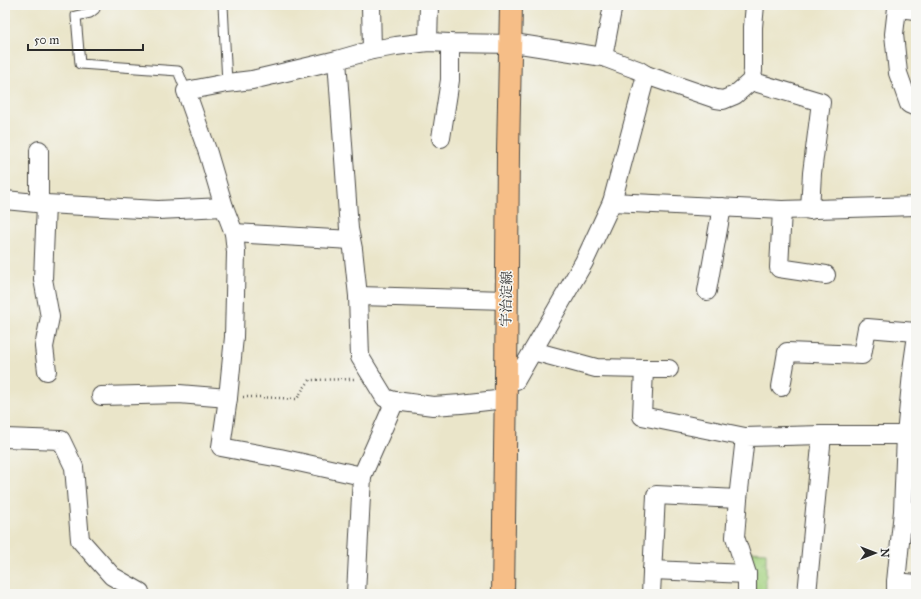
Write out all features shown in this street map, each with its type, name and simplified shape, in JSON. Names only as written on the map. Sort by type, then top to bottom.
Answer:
[{"type":"main road","name":"宇治淀線","points":[[503,594],[510,5]]},
{"type":"street","points":[[371,5],[372,50]]},
{"type":"street","points":[[428,42],[429,5]]},
{"type":"street","points":[[603,57],[612,5]]},
{"type":"street","points":[[362,476],[221,447],[228,398],[234,337],[236,252],[234,233],[186,92],[227,83],[252,80],[337,60],[372,50],[396,46],[428,42],[510,43],[603,57],[638,70],[646,75],[716,99],[723,100],[734,95],[751,80],[753,71],[753,27],[755,5]]},
{"type":"street","points":[[916,10],[897,6],[894,34],[898,73],[909,104],[916,107]]},
{"type":"street","points":[[441,138],[450,80],[450,43]]},
{"type":"street","points":[[337,60],[349,229],[354,249],[358,296],[360,358],[385,398],[395,401],[433,406],[461,404],[506,389],[516,380],[584,262],[612,202],[646,75]]},
{"type":"street","points":[[751,80],[821,102],[812,173],[810,210]]},
{"type":"street","points":[[39,150],[43,203],[43,279],[50,317],[44,347],[47,371]]},
{"type":"street","points":[[5,200],[158,210],[224,207]]},
{"type":"street","points":[[612,202],[782,210],[916,206]]},
{"type":"street","points":[[707,291],[722,207]]},
{"type":"street","points":[[782,210],[779,268],[826,275]]},
{"type":"street","points":[[234,233],[351,240]]},
{"type":"street","points":[[358,296],[507,300]]},
{"type":"street","points":[[781,387],[787,352],[862,355],[867,328],[916,332]]},
{"type":"street","points":[[916,342],[911,435],[910,511],[896,588],[916,584]]},
{"type":"street","points":[[533,350],[596,368],[669,369]]},
{"type":"street","points":[[644,369],[642,416],[745,437],[911,435]]},
{"type":"street","points":[[101,396],[179,394],[228,398]]},
{"type":"street","points":[[356,594],[362,476],[395,401]]},
{"type":"street","points":[[807,594],[822,435]]},
{"type":"street","points":[[745,437],[735,538],[747,574],[747,594]]},
{"type":"street","points":[[5,438],[62,440],[74,467],[80,540],[112,576],[140,592],[140,594]]},
{"type":"street","points":[[651,594],[656,495],[738,499]]},
{"type":"street","points":[[652,570],[747,574]]},
{"type":"lane","points":[[95,5],[95,9],[90,13],[76,16],[80,64],[178,71],[186,92]]},
{"type":"lane","points":[[223,5],[227,83]]},
{"type":"path","points":[[228,398],[260,397],[298,399],[302,389],[310,380],[372,379]]},
{"type":"green space","points":[[748,551],[766,552],[766,594],[753,594]]}]
